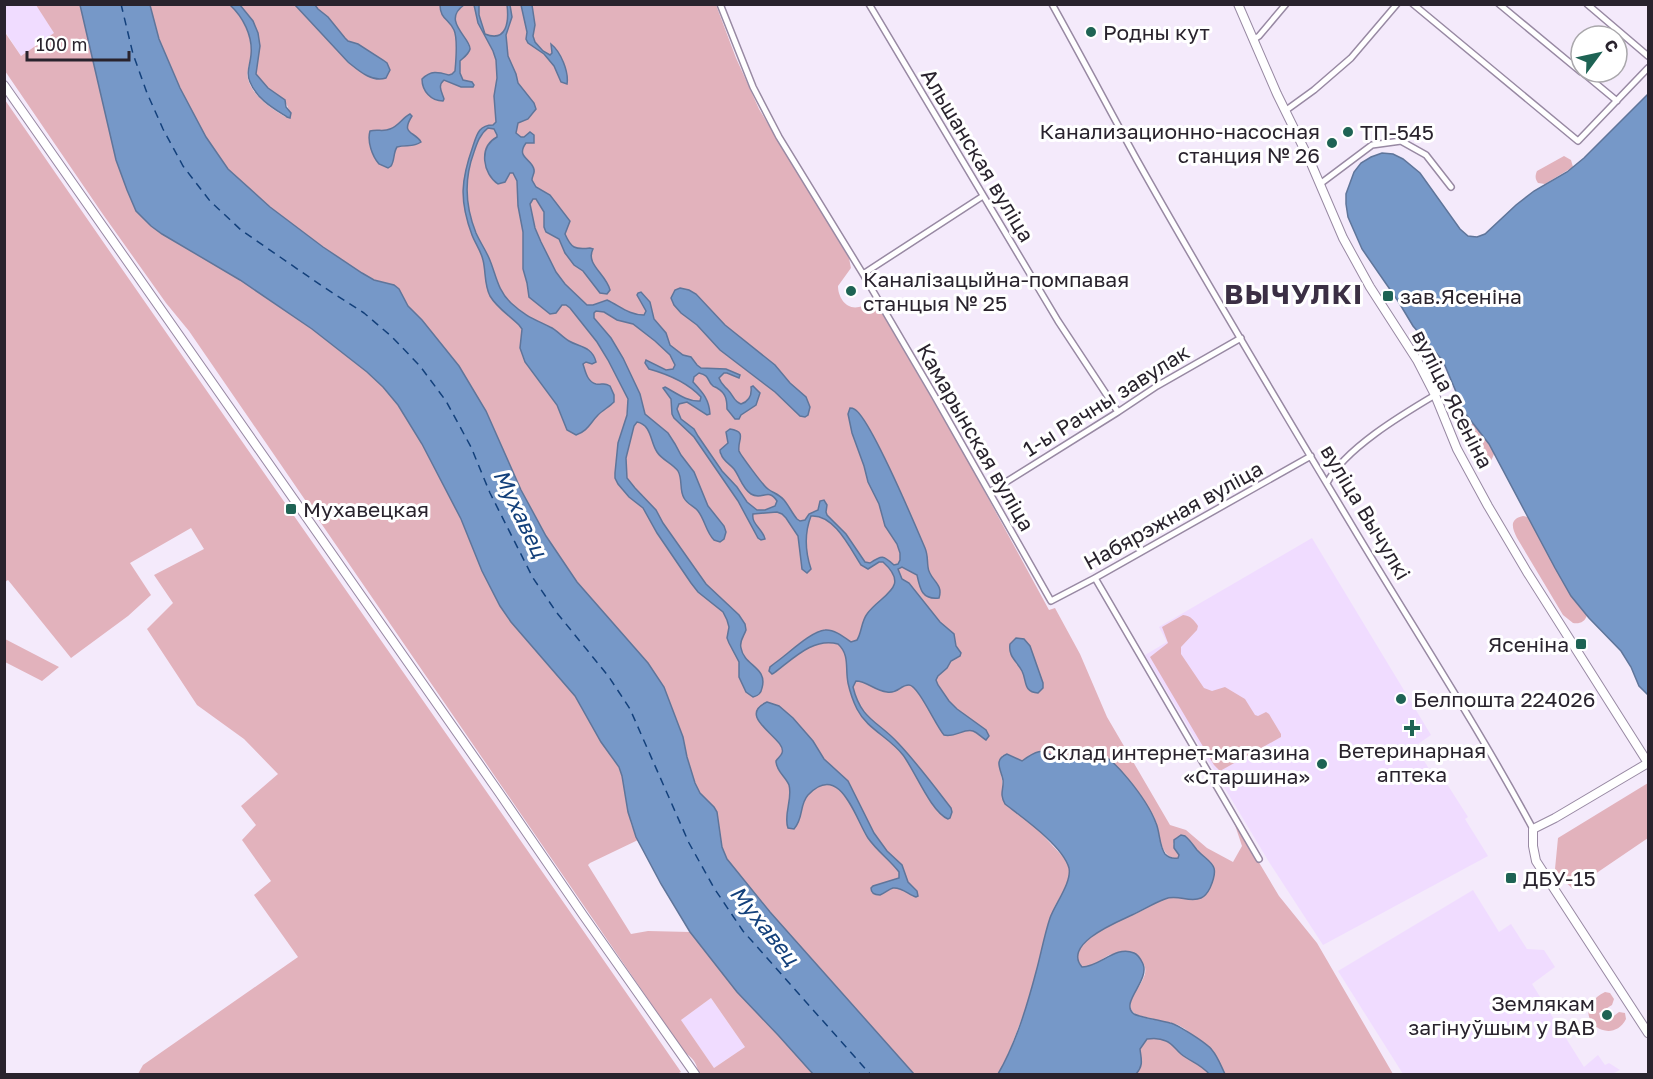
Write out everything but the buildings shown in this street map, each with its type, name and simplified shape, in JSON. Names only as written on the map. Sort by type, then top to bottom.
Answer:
[{"type":"street","name":"Камарынская вуліца","points":[[720,4],[742,64],[765,112],[796,167],[863,274],[1051,601]]},
{"type":"street","name":"Альшанская вуліца","points":[[869,4],[1058,321],[1118,412]]},
{"type":"street","name":"вуліца Вычулкі","points":[[1052,4],[1137,160],[1240,338],[1513,793],[1533,829],[1536,861],[1648,1033]]},
{"type":"street","name":"вуліца Ясеніна","points":[[1238,4],[1343,238],[1436,395],[1457,449],[1488,506],[1648,763]]},
{"type":"street","points":[[1253,40],[1286,4]]},
{"type":"street","points":[[1285,111],[1314,90],[1351,57],[1397,4]]},
{"type":"street","points":[[1413,4],[1578,141],[1648,68]]},
{"type":"street","points":[[1499,4],[1569,62]]},
{"type":"street","points":[[1587,4],[1648,56]]},
{"type":"street","points":[[1596,84],[1617,101]]},
{"type":"street","points":[[4,85],[695,1074]]},
{"type":"street","points":[[1320,184],[1372,145],[1401,141],[1426,155],[1450,187]]},
{"type":"street","points":[[863,274],[983,196]]},
{"type":"street","name":"1-ы Рачны завулак","points":[[990,492],[1157,386],[1240,338]]},
{"type":"street","points":[[1327,483],[1331,475],[1351,453],[1399,417],[1436,395]]},
{"type":"street","name":"Набярэжная вуліца","points":[[1051,601],[1311,456]]},
{"type":"street","points":[[1095,578],[1259,859]]},
{"type":"street","points":[[1533,829],[1648,763]]},
{"type":"shaded area","points":[[36,4],[54,33],[21,56],[5,31],[5,5]]},
{"type":"shaded area","points":[[36,5],[80,5],[116,160],[136,211],[162,234],[240,280],[312,329],[367,372],[398,405],[422,444],[461,519],[482,571],[500,606],[575,696],[601,742],[619,767],[631,824],[638,840],[588,865],[631,934],[648,931],[690,932],[737,992],[813,1074],[699,1074],[695,1062],[685,1053],[189,331],[166,303],[102,213],[5,71],[4,31],[21,56],[54,33]],"holes":[[[711,998],[745,1047],[714,1068],[681,1020]]]},
{"type":"shaded area","points":[[150,5],[230,5],[243,21],[249,35],[251,56],[248,76],[254,92],[264,102],[288,118],[291,117],[284,100],[265,87],[256,75],[258,33],[240,5],[716,5],[759,109],[849,258],[851,268],[838,286],[841,298],[850,307],[859,307],[873,302],[879,308],[963,452],[1049,610],[1055,608],[1080,654],[1107,717],[1170,825],[1186,830],[1207,848],[1233,862],[1242,846],[1233,819],[1279,896],[1317,943],[1393,1074],[1225,1074],[1217,1057],[1207,1045],[1185,1029],[1178,1025],[1137,1015],[1131,1009],[1130,1003],[1145,975],[1145,968],[1141,961],[1124,952],[1109,955],[1093,965],[1082,967],[1078,958],[1080,949],[1086,941],[1107,927],[1162,900],[1173,897],[1189,899],[1211,885],[1213,873],[1210,862],[1185,836],[1177,837],[1173,844],[1179,855],[1178,858],[1167,854],[1161,844],[1154,817],[1135,787],[1117,768],[1089,749],[1066,759],[1044,752],[1022,761],[1003,755],[1001,759],[1002,791],[1065,859],[1069,866],[1069,881],[1055,906],[1025,1010],[999,1073],[914,1074],[770,912],[727,859],[722,847],[717,812],[700,793],[695,783],[683,737],[664,687],[648,663],[577,582],[546,536],[521,490],[486,411],[459,366],[408,306],[399,289],[394,285],[374,280],[323,247],[270,207],[228,169],[206,137],[180,88],[159,39]]},
{"type":"shaded area","points":[[5,100],[681,1072],[677,1074],[138,1074],[143,1065],[298,957],[254,895],[271,881],[242,840],[256,825],[241,806],[278,774],[244,739],[197,705],[147,629],[173,603],[154,575],[204,549],[191,528],[130,563],[151,595],[128,616],[71,658],[8,580],[5,582]]},
{"type":"shaded area","points":[[1564,156],[1571,160],[1573,167],[1545,184],[1538,183],[1537,171]]},
{"type":"shaded area","points":[[1473,424],[1494,454],[1490,462],[1485,465],[1479,463],[1465,442],[1462,427]]},
{"type":"shaded area","points":[[1528,517],[1564,583],[1587,615],[1582,622],[1573,623],[1563,615],[1517,538],[1513,524],[1515,519]]},
{"type":"shaded area","points":[[1312,538],[1431,735],[1415,746],[1434,777],[1440,773],[1468,817],[1465,819],[1488,856],[1323,945],[1269,862],[1145,655],[1167,642],[1159,627]]},
{"type":"shaded area","points":[[1183,615],[1188,616],[1198,626],[1181,647],[1181,654],[1204,688],[1212,691],[1225,687],[1245,699],[1255,715],[1266,712],[1269,714],[1281,734],[1281,737],[1220,771],[1214,765],[1150,657],[1168,643],[1162,627]]},
{"type":"shaded area","points":[[5,639],[59,667],[42,681],[5,662]]},
{"type":"shaded area","points":[[1648,783],[1648,838],[1573,889],[1555,869],[1558,838]]},
{"type":"shaded area","name":"ДБУ-15","points":[[1473,890],[1499,932],[1511,924],[1527,949],[1544,950],[1555,967],[1532,984],[1584,1067],[1598,1055],[1605,1065],[1609,1063],[1620,1070],[1612,1074],[1403,1074],[1338,971]]},
{"type":"shaded area","points":[[1605,992],[1610,993],[1614,999],[1612,1005],[1599,1013],[1601,1020],[1609,1019],[1619,1012],[1625,1013],[1626,1019],[1619,1028],[1610,1031],[1602,1030],[1589,1018],[1589,1009],[1593,1000]]},
{"type":"shaded area","points":[[711,998],[745,1047],[714,1068],[681,1020]]},
{"type":"shaded area","points":[[1147,1039],[1170,1042],[1181,1054],[1202,1066],[1209,1074],[1136,1074],[1141,1065],[1139,1049]]},
{"type":"water","name":"Мухавец","points":[[80,5],[150,5],[159,39],[180,88],[206,137],[228,169],[270,207],[323,247],[374,280],[394,285],[399,289],[408,306],[459,366],[486,411],[521,490],[546,536],[577,582],[648,663],[664,687],[683,737],[695,783],[700,793],[717,812],[722,847],[727,859],[770,912],[914,1074],[813,1074],[737,992],[690,932],[636,837],[628,812],[619,767],[601,742],[575,696],[500,606],[482,571],[461,519],[422,444],[398,405],[367,372],[312,329],[240,280],[162,234],[136,211],[116,160]]},
{"type":"water","points":[[230,5],[240,5],[253,21],[260,46],[256,74],[268,88],[285,100],[286,107],[291,113],[290,118],[266,102],[253,88],[248,75],[251,55],[249,34],[243,21]]},
{"type":"water","points":[[295,5],[315,5],[348,41],[358,44],[387,63],[390,70],[386,78],[370,77],[348,62]]},
{"type":"water","points":[[440,5],[464,5],[455,17],[470,49],[460,61],[460,73],[463,80],[472,82],[474,85],[473,87],[461,87],[444,80],[440,87],[443,101],[428,94],[422,79],[432,73],[449,75],[455,71],[455,34],[452,26],[441,13]]},
{"type":"water","points":[[474,5],[479,5],[479,15],[485,34],[498,36],[507,24],[507,5],[510,5],[512,17],[506,35],[508,56],[518,83],[536,109],[528,119],[518,123],[516,133],[521,137],[530,132],[534,135],[534,143],[526,143],[523,155],[533,166],[532,180],[536,187],[550,195],[570,221],[565,234],[569,242],[577,248],[593,249],[591,254],[594,264],[610,290],[607,294],[600,293],[583,271],[574,265],[559,239],[546,232],[544,212],[536,199],[533,199],[530,204],[535,228],[556,272],[587,305],[607,300],[629,312],[644,315],[646,311],[637,295],[641,292],[650,302],[654,319],[666,333],[670,345],[683,355],[691,357],[701,368],[726,369],[740,375],[739,378],[724,373],[719,378],[736,401],[741,404],[750,397],[751,387],[753,386],[760,393],[756,405],[741,415],[739,419],[735,419],[727,409],[724,394],[713,386],[705,375],[699,373],[694,377],[693,382],[705,397],[710,414],[707,415],[687,402],[679,404],[677,409],[681,419],[694,429],[722,471],[747,502],[757,510],[765,510],[775,506],[777,501],[768,494],[755,496],[748,492],[734,469],[723,459],[720,450],[728,443],[726,432],[730,429],[739,432],[739,451],[752,470],[766,487],[784,500],[797,519],[805,520],[809,514],[818,510],[820,501],[824,500],[827,505],[827,515],[846,534],[865,562],[870,563],[882,557],[894,565],[898,564],[900,553],[897,544],[885,526],[852,433],[848,414],[850,408],[861,416],[870,430],[925,548],[929,571],[940,589],[939,598],[925,595],[917,575],[902,567],[898,569],[902,579],[909,583],[940,622],[954,634],[956,646],[961,653],[951,661],[936,680],[949,701],[986,730],[989,736],[986,740],[970,730],[944,735],[917,692],[909,685],[891,692],[879,690],[860,681],[856,681],[853,687],[856,698],[865,713],[905,751],[951,808],[950,818],[942,815],[935,808],[903,755],[861,716],[850,690],[844,653],[838,644],[812,646],[774,673],[769,671],[770,667],[819,631],[832,631],[851,642],[857,640],[867,614],[891,591],[894,585],[895,578],[891,571],[883,562],[868,569],[861,565],[834,526],[819,517],[811,516],[807,529],[807,556],[811,569],[807,573],[802,569],[798,536],[782,514],[777,512],[753,514],[754,521],[765,539],[758,538],[738,501],[694,437],[674,418],[671,399],[663,388],[691,400],[700,401],[701,397],[690,387],[677,380],[649,369],[645,363],[646,360],[666,370],[673,369],[675,365],[670,355],[655,341],[633,324],[596,311],[594,318],[611,338],[623,358],[640,394],[645,414],[668,433],[694,472],[708,506],[724,526],[726,532],[724,539],[720,542],[714,540],[698,511],[684,498],[678,471],[659,455],[648,430],[637,422],[626,458],[627,478],[656,510],[706,584],[739,615],[745,624],[746,630],[741,641],[741,648],[746,659],[762,675],[763,681],[762,690],[758,695],[753,697],[746,692],[739,677],[739,662],[727,638],[729,627],[723,612],[698,592],[657,533],[643,508],[629,497],[615,478],[618,443],[627,415],[628,399],[608,360],[570,308],[562,305],[556,313],[550,314],[529,297],[523,269],[523,232],[518,206],[517,181],[513,173],[510,173],[505,182],[498,184],[489,174],[485,154],[487,147],[497,135],[494,129],[488,128],[481,136],[474,152],[467,192],[472,223],[500,287],[506,298],[521,311],[592,353],[596,362],[583,364],[587,376],[593,383],[610,386],[614,402],[586,429],[576,435],[567,430],[557,405],[525,362],[520,348],[522,329],[496,304],[488,292],[483,260],[468,223],[463,200],[466,169],[476,138],[482,128],[496,122],[494,96],[497,78],[496,60],[478,23]]},
{"type":"water","points":[[521,5],[532,5],[535,42],[550,55],[552,53],[551,44],[555,48],[565,68],[567,84],[561,82],[554,66],[544,54],[528,43]]},
{"type":"water","points":[[1648,94],[1648,695],[1639,686],[1621,651],[1571,596],[1489,444],[1465,413],[1443,361],[1413,326],[1362,249],[1348,217],[1346,194],[1354,172],[1361,163],[1382,153],[1393,154],[1420,173],[1460,229],[1468,236],[1477,237],[1485,234],[1534,191],[1567,172],[1584,158]]},
{"type":"water","points":[[410,114],[412,116],[408,130],[421,142],[397,147],[392,164],[388,168],[379,164],[371,148],[370,131],[390,129]]},
{"type":"water","points":[[680,288],[696,294],[725,325],[775,365],[806,397],[810,407],[808,415],[800,416],[775,392],[720,350],[697,325],[681,313],[671,298],[675,290]]},
{"type":"water","points":[[1016,638],[1024,639],[1030,646],[1043,683],[1043,688],[1038,693],[1030,691],[1022,671],[1012,656],[1010,644]]},
{"type":"water","points":[[767,702],[779,706],[793,718],[813,741],[824,759],[848,781],[874,833],[887,851],[902,865],[908,882],[917,891],[918,896],[896,888],[880,895],[873,893],[871,888],[873,886],[899,878],[899,872],[868,838],[852,807],[838,788],[829,785],[819,786],[805,799],[797,825],[794,829],[788,828],[790,790],[777,768],[776,761],[782,753],[782,747],[764,728],[756,714],[758,708]]},
{"type":"water","points":[[1089,749],[1108,758],[1137,791],[1156,823],[1165,854],[1171,858],[1178,858],[1174,840],[1181,835],[1185,836],[1210,862],[1214,873],[1210,888],[1203,897],[1192,900],[1174,897],[1165,899],[1104,928],[1085,942],[1079,950],[1078,958],[1082,967],[1095,964],[1120,952],[1127,951],[1137,955],[1143,964],[1144,971],[1132,998],[1130,1009],[1134,1014],[1174,1024],[1199,1039],[1214,1053],[1225,1074],[1209,1074],[1168,1042],[1154,1038],[1147,1039],[1140,1049],[1141,1065],[1136,1074],[998,1074],[1020,1024],[1033,985],[1050,918],[1066,886],[1069,874],[1065,860],[1051,842],[1005,804],[1002,797],[1003,780],[999,762],[1007,754],[1022,761],[1041,751],[1066,759]]},
{"type":"ferry route","points":[[121,4],[133,54],[147,93],[183,166],[210,201],[241,230],[364,313],[391,336],[420,366],[446,401],[471,447],[490,493],[533,578],[557,613],[609,677],[630,709],[689,843],[714,888],[743,931],[870,1074]]},
{"type":"place","name":"Родны кут","points":[[1091,32]]},
{"type":"place","name":"ТП-545","points":[[1348,132]]},
{"type":"place","name":"Канализационно-насосная станция № 26","points":[[1332,143]]},
{"type":"place","name":"Каналізацыйна-помпавая станцыя № 25","points":[[851,291]]},
{"type":"place","name":"зав.Ясеніна","points":[[1388,296]]},
{"type":"place","name":"Мухавецкая","points":[[291,509]]},
{"type":"place","name":"Ясеніна","points":[[1581,644]]},
{"type":"place","name":"Белпошта 224026","points":[[1401,699]]},
{"type":"place","name":"Ветеринарная аптека","points":[[1412,728]]},
{"type":"place","name":"Склад интернет-магазина «Старшина»","points":[[1322,764]]},
{"type":"place","name":"ДБУ-15","points":[[1511,878]]},
{"type":"place","name":"Землякам загінуўшым у ВАВ","points":[[1607,1015]]},
{"type":"district","name":"ВЫЧУЛКІ","points":[[1294,294]]}]
